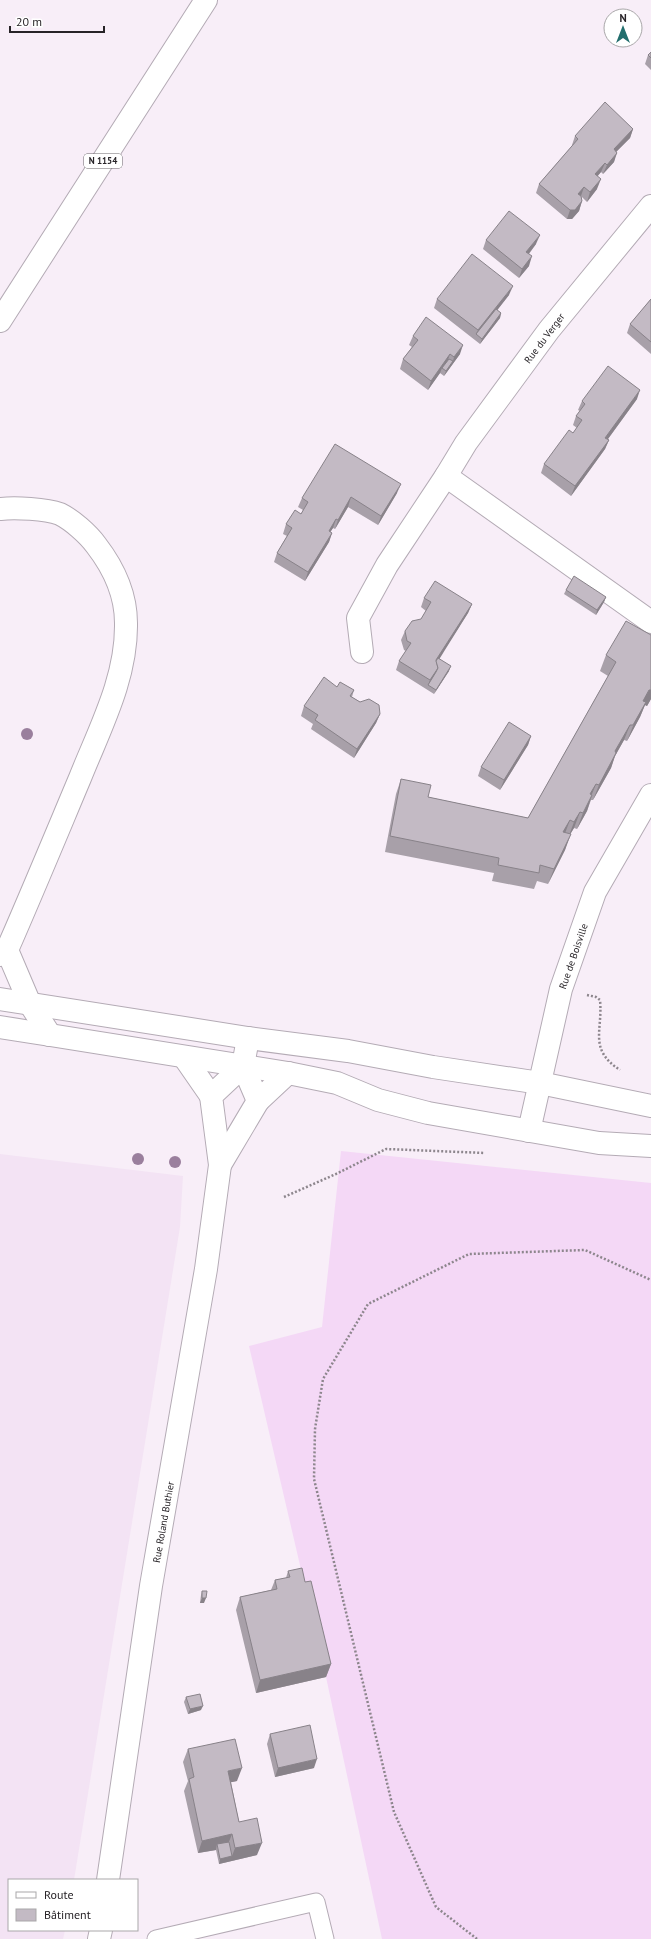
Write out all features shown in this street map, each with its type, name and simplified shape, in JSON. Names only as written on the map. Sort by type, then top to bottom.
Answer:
[{"type":"main road","name":"N 1154","points":[[0,321],[206,0]]},
{"type":"main road","name":"Rue du Verger","points":[[362,652],[358,618],[387,565],[466,443],[549,330],[651,206]]},
{"type":"main road","points":[[446,476],[651,622]]},
{"type":"main road","points":[[0,509],[17,507],[60,514],[88,534],[110,562],[121,589],[126,622],[124,653],[116,688],[3,952],[30,1004],[50,1035]]},
{"type":"main road","name":"Rue de Boisville","points":[[529,1131],[561,989],[595,892],[651,795]]},
{"type":"main road","points":[[0,999],[248,1038],[348,1051],[433,1067],[540,1083],[651,1106]]},
{"type":"main road","points":[[0,1027],[184,1057],[288,1072],[337,1084],[378,1100],[428,1113],[599,1143],[651,1146]]},
{"type":"main road","points":[[248,1038],[244,1066],[258,1101]]},
{"type":"main road","points":[[184,1057],[211,1096],[244,1066]]},
{"type":"main road","name":"Rue Roland Buthier","points":[[220,1165],[258,1101],[288,1072]]},
{"type":"main road","name":"Rue Roland Buthier","points":[[108,1879],[151,1586],[206,1269],[220,1165],[211,1096]]},
{"type":"lane","points":[[156,1939],[316,1902],[325,1939]]},
{"type":"path","points":[[561,989],[596,997],[600,1000],[598,1032],[601,1050],[606,1059],[621,1071]]},
{"type":"path","points":[[284,1197],[336,1174],[386,1149]]},
{"type":"path","points":[[476,1939],[436,1907],[394,1812],[314,1479],[315,1429],[323,1379],[368,1304],[469,1254],[585,1250],[651,1280]]},
{"type":"shaded area","points":[[341,1151],[651,1183],[651,1939],[382,1939],[326,1677],[249,1346],[322,1327]]},
{"type":"shaded area","points":[[0,1154],[183,1176],[180,1227],[74,1879],[8,1879],[8,1931],[65,1931],[63,1939],[0,1939]]},
{"type":"building","points":[[605,102],[633,129],[614,149],[617,153],[607,165],[605,163],[595,174],[601,179],[590,192],[584,187],[578,194],[581,196],[582,201],[575,210],[570,210],[539,184],[578,139],[575,136]]},
{"type":"building","points":[[509,211],[540,235],[526,252],[532,256],[522,269],[486,240]]},
{"type":"building","points":[[472,254],[513,286],[478,330],[437,299]]},
{"type":"building","points":[[651,299],[651,342],[630,324]]},
{"type":"building","points":[[496,309],[501,313],[482,339],[476,334]]},
{"type":"building","points":[[426,317],[463,345],[454,357],[450,354],[431,381],[403,359],[418,340],[413,336]]},
{"type":"building","points":[[449,359],[453,361],[446,371],[442,368]]},
{"type":"building","points":[[608,366],[640,390],[605,438],[609,440],[575,486],[544,464],[569,430],[573,433],[582,420],[576,416],[585,404],[582,401]]},
{"type":"building","points":[[335,444],[401,484],[381,516],[351,497],[338,520],[336,519],[329,531],[332,533],[308,572],[277,553],[292,528],[286,524],[295,510],[301,514],[308,502],[302,498]]},
{"type":"building","points":[[574,576],[606,597],[597,610],[566,590]]},
{"type":"building","points":[[435,581],[472,604],[436,660],[438,668],[430,680],[399,661],[411,643],[407,641],[405,631],[412,621],[421,619],[431,602],[424,598]]},
{"type":"building","points":[[626,621],[651,635],[651,690],[649,690],[643,701],[646,702],[633,725],[630,725],[615,751],[616,753],[599,785],[596,784],[590,794],[592,795],[583,813],[580,812],[574,822],[570,820],[563,832],[571,834],[554,869],[540,865],[539,873],[498,865],[499,858],[390,836],[401,779],[431,785],[428,797],[528,818],[616,662],[606,655]]},
{"type":"building","points":[[438,658],[451,666],[436,690],[428,685],[438,668],[436,661]]},
{"type":"building","points":[[324,677],[337,687],[340,682],[354,690],[350,696],[360,702],[369,699],[379,705],[380,714],[357,749],[315,720],[318,715],[304,706]]},
{"type":"building","points":[[509,722],[531,736],[504,780],[481,767]]},
{"type":"building","points":[[302,1568],[305,1582],[311,1581],[331,1664],[260,1680],[240,1597],[277,1589],[275,1580],[290,1577],[288,1571]]},
{"type":"building","points":[[202,1591],[207,1591],[206,1598],[202,1598]]},
{"type":"building","points":[[200,1694],[203,1706],[190,1709],[186,1697]]},
{"type":"building","points":[[310,1725],[317,1759],[278,1768],[270,1734]]},
{"type":"building","points":[[235,1739],[242,1768],[228,1771],[239,1822],[257,1818],[262,1843],[235,1848],[232,1834],[202,1841],[189,1779],[194,1777],[188,1749]]},
{"type":"building","points":[[229,1842],[232,1856],[220,1859],[217,1844]]}]
